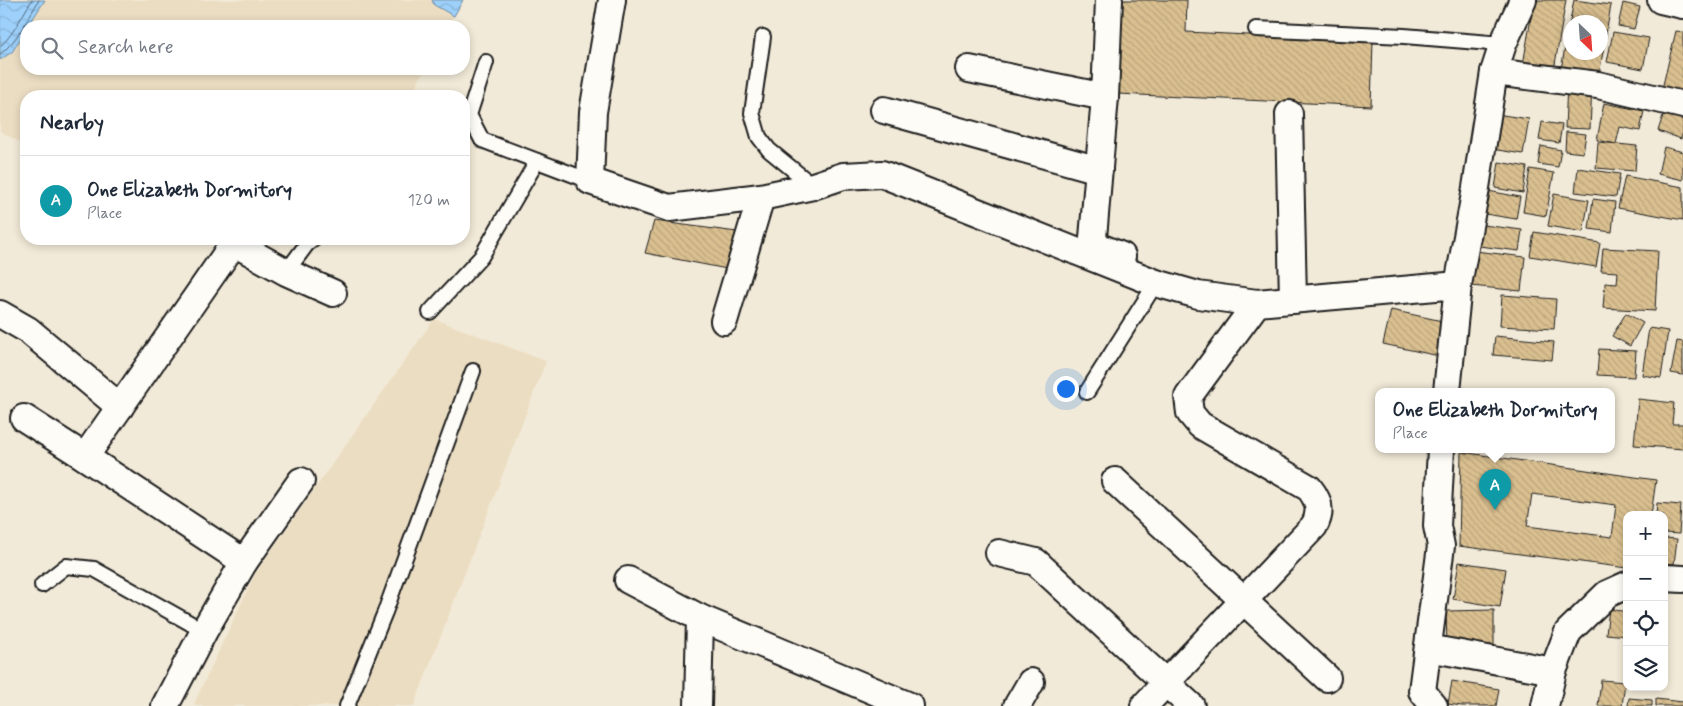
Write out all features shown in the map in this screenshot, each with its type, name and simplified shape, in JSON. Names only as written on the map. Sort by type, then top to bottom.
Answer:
[{"type":"street","points":[[612,0],[593,112],[590,181],[670,208],[761,197],[813,186],[843,176],[882,174],[1167,287],[1198,295],[1257,303],[1458,285]]},
{"type":"street","points":[[1109,0],[1104,97],[1093,238],[1097,246],[1163,274],[1167,287]]},
{"type":"street","points":[[1447,388],[1458,285],[1475,194],[1494,72],[1503,44],[1523,0]]},
{"type":"street","points":[[1661,0],[1683,5]]},
{"type":"street","points":[[969,69],[1104,97]]},
{"type":"street","points":[[1494,72],[1598,85],[1652,107],[1683,105]]},
{"type":"street","points":[[884,110],[1099,170]]},
{"type":"street","points":[[1289,114],[1293,300]]},
{"type":"street","points":[[724,322],[761,197]]},
{"type":"street","points":[[85,456],[233,245]]},
{"type":"street","points":[[238,245],[286,272],[333,293]]},
{"type":"street","points":[[1144,706],[1314,526],[1318,517],[1319,506],[1309,488],[1200,425],[1190,413],[1188,397],[1257,303]]},
{"type":"street","points":[[0,314],[28,330],[120,407]]},
{"type":"street","points":[[24,418],[85,456],[244,562]]},
{"type":"street","points":[[1434,706],[1422,690],[1441,546],[1437,526],[1441,453]]},
{"type":"street","points":[[165,706],[204,631],[244,562],[301,481]]},
{"type":"street","points":[[1115,481],[1327,678]]},
{"type":"street","points":[[999,553],[1036,562],[1191,706]]},
{"type":"street","points":[[1668,578],[1683,579]]},
{"type":"street","points":[[628,580],[700,618],[910,706]]},
{"type":"street","points":[[1545,706],[1553,671],[1568,632],[1607,594],[1623,587]]},
{"type":"street","points":[[698,706],[700,618]]},
{"type":"street","points":[[1428,648],[1553,671]]},
{"type":"street","points":[[1017,706],[1031,682]]},
{"type":"lane","points":[[1256,29],[1404,36],[1503,44]]},
{"type":"lane","points":[[763,37],[752,113],[759,138],[768,150],[813,186]]},
{"type":"lane","points":[[470,113],[486,62]]},
{"type":"lane","points":[[470,118],[482,140],[590,181]]},
{"type":"lane","points":[[430,312],[481,257],[536,162]]},
{"type":"lane","points":[[286,272],[306,245]]},
{"type":"lane","points":[[1087,392],[1167,287]]},
{"type":"lane","points":[[347,706],[385,612],[472,372]]},
{"type":"lane","points":[[42,585],[66,566],[94,569],[204,631]]},
{"type":"shaded area","points":[[0,0],[432,0],[434,5],[454,16],[452,20],[20,20],[20,75],[422,75],[413,90],[20,90],[20,143],[0,131]]},
{"type":"shaded area","points":[[434,319],[546,361],[414,706],[193,706],[255,574]]},
{"type":"water","points":[[0,0],[45,0],[32,20],[20,20],[20,39],[12,52],[0,60]]},
{"type":"water","points":[[432,0],[463,0],[454,16],[434,5]]},
{"type":"building","points":[[1121,0],[1187,0],[1186,32],[1373,41],[1371,106],[1118,94]]},
{"type":"building","points":[[1534,0],[1566,0],[1554,70],[1523,65]]},
{"type":"building","points":[[1574,0],[1611,5],[1608,23],[1608,15],[1571,15]]},
{"type":"building","points":[[1623,3],[1640,7],[1634,29],[1618,26]]},
{"type":"building","points":[[1676,31],[1683,32],[1683,98],[1661,93]]},
{"type":"building","points":[[1613,32],[1649,38],[1643,69],[1607,62]]},
{"type":"building","points":[[1563,58],[1563,60],[1602,60],[1598,81],[1560,74]]},
{"type":"building","points":[[1567,84],[1592,85],[1590,129],[1565,128]]},
{"type":"building","points":[[1604,103],[1644,111],[1640,131],[1620,127],[1616,144],[1597,140]]},
{"type":"building","points":[[1667,103],[1683,109],[1683,132],[1681,139],[1658,131]]},
{"type":"building","points":[[1496,114],[1529,119],[1523,154],[1491,149]]},
{"type":"building","points":[[1542,122],[1562,125],[1559,143],[1539,140]]},
{"type":"building","points":[[1566,132],[1586,134],[1583,153],[1565,151]]},
{"type":"building","points":[[1598,142],[1637,146],[1635,171],[1596,168]]},
{"type":"building","points":[[1541,146],[1561,150],[1558,167],[1538,164]]},
{"type":"building","points":[[1664,147],[1683,152],[1683,180],[1658,174]]},
{"type":"building","points":[[1499,162],[1527,167],[1523,193],[1495,188]]},
{"type":"building","points":[[1578,168],[1620,174],[1616,197],[1575,192]]},
{"type":"building","points":[[1530,169],[1554,173],[1546,216],[1523,212]]},
{"type":"building","points":[[1625,176],[1683,187],[1683,220],[1618,208]]},
{"type":"building","points":[[1483,190],[1520,197],[1516,219],[1479,213]]},
{"type":"building","points":[[1554,194],[1589,200],[1583,232],[1548,226]]},
{"type":"building","points":[[1593,199],[1615,202],[1612,232],[1589,229]]},
{"type":"building","points":[[654,221],[737,232],[732,270],[645,253]]},
{"type":"building","points":[[1483,225],[1522,230],[1519,251],[1479,246]]},
{"type":"building","points":[[1534,232],[1600,243],[1596,267],[1530,256]]},
{"type":"building","points":[[1603,248],[1658,251],[1655,311],[1603,308],[1605,283],[1617,284],[1618,272],[1601,271]]},
{"type":"building","points":[[1475,251],[1525,257],[1521,291],[1471,286]]},
{"type":"building","points":[[1502,295],[1556,299],[1554,329],[1500,326]]},
{"type":"building","points":[[1391,310],[1447,322],[1439,356],[1383,344]]},
{"type":"building","points":[[1626,313],[1643,323],[1630,346],[1612,336]]},
{"type":"building","points":[[1649,328],[1668,331],[1661,378],[1642,375]]},
{"type":"building","points":[[1495,336],[1554,342],[1552,360],[1493,355]]},
{"type":"building","points":[[1677,341],[1683,342],[1683,375],[1671,373]]},
{"type":"building","points":[[1599,349],[1636,351],[1634,377],[1597,375]]},
{"type":"building","points":[[1638,399],[1674,403],[1672,424],[1683,424],[1683,449],[1634,445]]},
{"type":"building","points":[[1461,453],[1656,480],[1652,511],[1623,511],[1623,567],[1459,546]],"holes":[[[1532,494],[1616,505],[1612,537],[1527,526]]]},
{"type":"building","points":[[1657,503],[1681,505],[1679,534],[1668,533],[1668,511],[1656,511]]},
{"type":"building","points":[[1668,538],[1677,539],[1674,564],[1668,563]]},
{"type":"building","points":[[1459,562],[1506,569],[1500,607],[1453,599]]},
{"type":"building","points":[[1609,609],[1623,611],[1623,636],[1606,634]]},
{"type":"building","points":[[1494,610],[1494,645],[1447,646],[1446,611]]},
{"type":"building","points":[[1601,680],[1623,682],[1622,706],[1598,706]]},
{"type":"building","points":[[1452,681],[1499,689],[1496,706],[1448,704]]},
{"type":"building","points":[[1629,698],[1652,700],[1652,706],[1628,706]]},
{"type":"building","points":[[1656,699],[1683,702],[1683,706],[1656,706]]},
{"type":"place","name":"One Elizabeth Dormitory","points":[[1495,510]]}]
